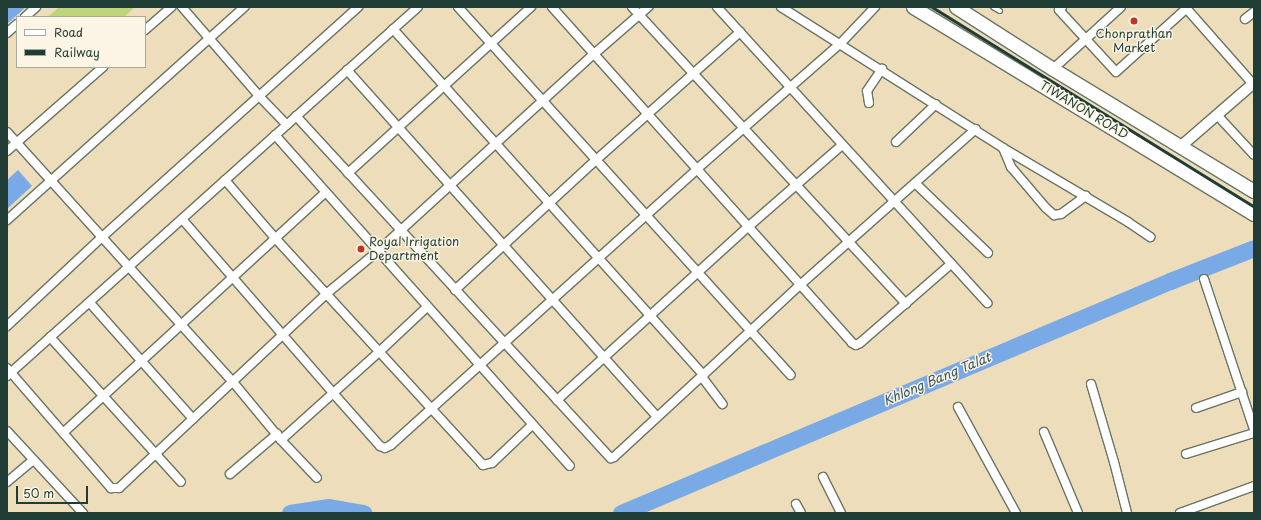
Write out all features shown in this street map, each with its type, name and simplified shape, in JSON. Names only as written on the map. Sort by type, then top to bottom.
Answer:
[{"type":"main road","name":"TIWANON ROAD","points":[[913,7],[1254,214]]},
{"type":"main road","name":"TIWANON ROAD","points":[[956,7],[1053,69],[1254,192]]},
{"type":"street","points":[[26,16],[36,7]]},
{"type":"street","points":[[146,29],[171,7]]},
{"type":"street","points":[[182,7],[259,96],[287,125]]},
{"type":"street","points":[[7,220],[244,7]]},
{"type":"street","points":[[7,326],[102,237],[358,7]]},
{"type":"street","points":[[418,7],[129,266],[90,303],[9,372],[64,432],[112,488],[119,488],[326,294],[378,251],[449,185],[648,7]]},
{"type":"street","points":[[458,7],[790,375]]},
{"type":"street","points":[[348,173],[531,7]]},
{"type":"street","points":[[552,7],[800,285],[856,345],[860,344],[951,264]]},
{"type":"street","points":[[632,7],[906,304]]},
{"type":"street","points":[[717,7],[987,303]]},
{"type":"street","points":[[781,7],[882,69],[1003,148],[1086,196],[1150,237]]},
{"type":"street","points":[[182,219],[380,446],[385,448],[391,445],[697,169],[840,44],[875,7]]},
{"type":"street","points":[[1062,7],[1059,10],[1116,72],[1183,9],[1253,83],[1180,147]]},
{"type":"street","points":[[1053,69],[1121,7]]},
{"type":"street","points":[[1245,19],[1254,12]]},
{"type":"street","points":[[7,33],[16,25]]},
{"type":"street","points":[[393,29],[650,316],[702,376],[722,404]]},
{"type":"street","points":[[455,290],[596,160],[740,32]]},
{"type":"street","points":[[7,151],[102,68]]},
{"type":"street","points":[[869,103],[867,91],[882,69]]},
{"type":"street","points":[[347,70],[657,417]]},
{"type":"street","points":[[896,142],[936,104]]},
{"type":"street","points":[[1217,115],[1254,155]]},
{"type":"street","points":[[296,116],[611,458],[800,285],[976,129]]},
{"type":"street","points":[[7,132],[233,382],[279,437],[317,478]]},
{"type":"street","points":[[275,135],[570,466]]},
{"type":"street","points":[[556,400],[842,144]]},
{"type":"street","points":[[1003,148],[1011,167],[1046,208],[1054,215],[1061,214],[1086,196]]},
{"type":"street","points":[[225,180],[276,239],[380,352],[430,409],[483,465],[492,462],[532,425]]},
{"type":"street","points":[[915,183],[988,253]]},
{"type":"street","points":[[64,432],[180,324],[234,277],[326,192]]},
{"type":"street","points":[[1204,279],[1254,429]]},
{"type":"street","points":[[90,303],[193,419]]},
{"type":"street","points":[[230,474],[334,394],[427,307]]},
{"type":"street","points":[[50,337],[181,482]]},
{"type":"street","points":[[1091,384],[1127,513]]},
{"type":"street","points":[[1196,408],[1242,392]]},
{"type":"street","points":[[958,406],[1016,513]]},
{"type":"street","points":[[7,432],[83,513]]},
{"type":"street","points":[[1044,432],[1078,513]]},
{"type":"street","points":[[1186,454],[1254,433]]},
{"type":"street","points":[[7,482],[33,460]]},
{"type":"street","points":[[823,477],[842,513]]},
{"type":"street","points":[[1180,513],[1254,486]]},
{"type":"street","points":[[796,504],[800,513]]},
{"type":"lane","points":[[994,7],[1000,11]]},
{"type":"green space","points":[[59,7],[135,7],[125,16],[49,16]]},
{"type":"water","points":[[7,7],[26,7],[7,24]]},
{"type":"water","points":[[18,170],[32,186],[7,209],[7,180]]},
{"type":"waterway","name":"Khlong Bang Talat","points":[[621,513],[1170,281],[1254,248]]},
{"type":"waterway","name":"Khlong Bang Talat","points":[[290,513],[329,507],[363,513]]},
{"type":"railway","points":[[932,7],[1254,207]]},
{"type":"place","name":"Chonprathan Market","points":[[1134,21]]},
{"type":"place","name":"Royal Irrigation Department","points":[[361,249]]}]
